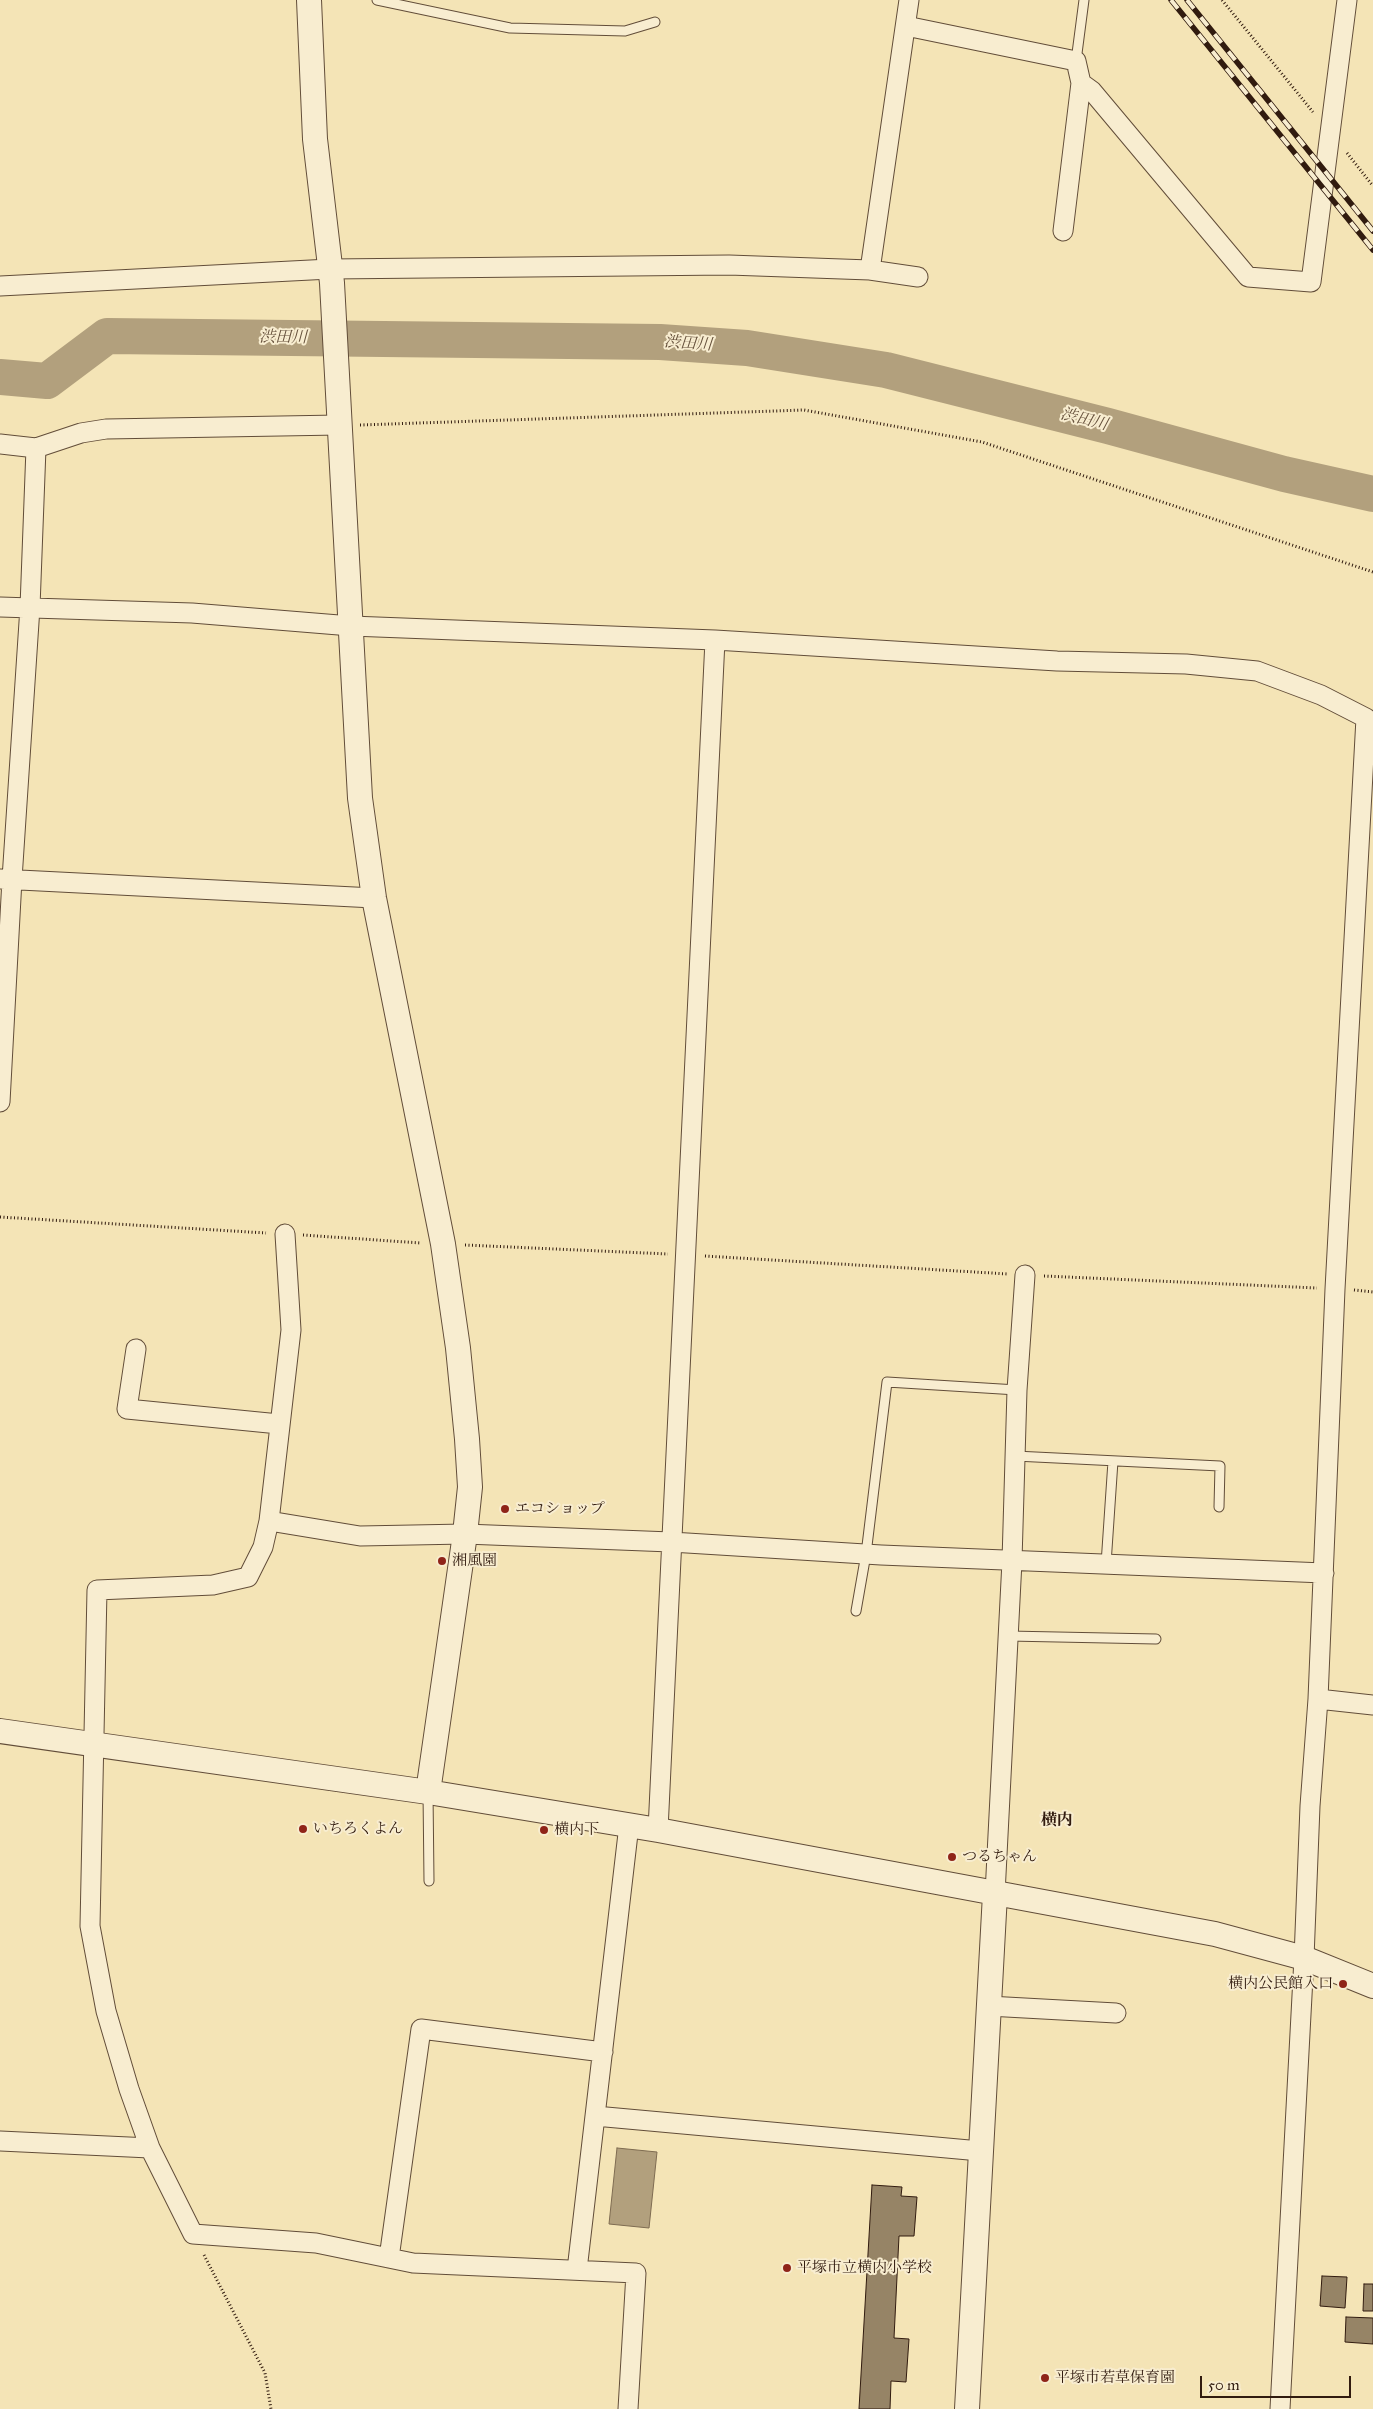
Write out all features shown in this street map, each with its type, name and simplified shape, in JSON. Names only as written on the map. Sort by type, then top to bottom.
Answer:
[{"type":"street","points":[[309,0],[315,139],[331,276],[360,798],[374,898],[444,1254],[458,1348],[467,1439],[470,1487],[465,1534],[428,1792]]},
{"type":"street","points":[[870,270],[909,0]]},
{"type":"street","points":[[1081,84],[1092,91],[1248,277],[1311,282],[1347,0]]},
{"type":"street","points":[[906,26],[1076,62],[1081,84],[1064,231]]},
{"type":"street","points":[[0,286],[729,265],[870,270],[918,276]]},
{"type":"street","points":[[0,444],[36,448],[81,433],[106,429],[338,421]]},
{"type":"street","points":[[0,1102],[6,879],[30,607],[36,448]]},
{"type":"street","points":[[0,607],[192,613],[351,626],[715,640],[1057,661],[1186,664],[1257,671],[1321,695],[1366,718],[1335,1299],[1318,1699],[1310,1806],[1304,1958],[1280,2409]]},
{"type":"street","points":[[658,1830],[715,640]]},
{"type":"street","points":[[6,879],[374,898]]},
{"type":"street","points":[[285,1234],[291,1330],[269,1521],[263,1547],[248,1577],[212,1585],[98,1590],[96,1745],[90,1926],[106,2011],[129,2089],[150,2148],[193,2234],[316,2243],[413,2263],[636,2273],[628,2409]]},
{"type":"street","points":[[967,2409],[1012,1561],[1017,1390],[1025,1275]]},
{"type":"street","points":[[136,1349],[127,1409],[279,1424]]},
{"type":"street","points":[[269,1521],[360,1536],[465,1534],[671,1542],[1012,1561],[1324,1573]]},
{"type":"street","points":[[1318,1699],[1373,1705]]},
{"type":"street","points":[[0,1731],[428,1792],[658,1830],[1215,1934],[1304,1958],[1373,1986]]},
{"type":"street","points":[[577,2270],[629,1825]]},
{"type":"street","points":[[988,2006],[1116,2013]]},
{"type":"street","points":[[389,2258],[421,2029],[603,2052]]},
{"type":"street","points":[[595,2116],[980,2152]]},
{"type":"street","points":[[0,2141],[150,2148]]},
{"type":"lane","points":[[377,0],[510,28],[625,31],[655,22]]},
{"type":"lane","points":[[1076,62],[1084,0]]},
{"type":"lane","points":[[856,1611],[866,1554],[887,1382],[1017,1390]]},
{"type":"lane","points":[[1015,1456],[1220,1466],[1219,1507]]},
{"type":"lane","points":[[1106,1564],[1114,1461]]},
{"type":"lane","points":[[1008,1636],[1156,1639]]},
{"type":"lane","points":[[428,1792],[429,1881]]},
{"type":"path","points":[[1222,0],[1373,186]]},
{"type":"path","points":[[338,421],[804,410],[982,442],[1373,572]]},
{"type":"path","points":[[193,2234],[265,2373],[271,2409]]},
{"type":"shaded area","points":[[617,2148],[657,2152],[649,2228],[609,2224]]},
{"type":"building","points":[[872,2185],[902,2187],[901,2196],[917,2197],[914,2236],[899,2236],[894,2338],[909,2339],[906,2382],[891,2381],[890,2409],[859,2409]]},
{"type":"building","points":[[1322,2276],[1347,2277],[1345,2308],[1320,2306]]},
{"type":"building","points":[[1364,2284],[1373,2284],[1373,2311],[1363,2311]]},
{"type":"building","points":[[1346,2317],[1373,2318],[1373,2344],[1345,2342]]},
{"type":"waterway","name":"渋田川","points":[[0,377],[47,381],[107,336],[660,342],[747,348],[886,370],[1108,426],[1284,474],[1373,494]]},
{"type":"railway","points":[[1171,0],[1373,250]]},
{"type":"railway","points":[[1187,0],[1373,231]]},
{"type":"place","name":"エコショップ","points":[[505,1509]]},
{"type":"place","name":"湘風園","points":[[442,1561]]},
{"type":"place","name":"いちろくよん","points":[[303,1829]]},
{"type":"place","name":"横内下","points":[[544,1830]]},
{"type":"place","name":"つるちゃん","points":[[952,1857]]},
{"type":"place","name":"横内公民館入口","points":[[1343,1984]]},
{"type":"place","name":"平塚市立横内小学校","points":[[787,2268]]},
{"type":"place","name":"平塚市若草保育園","points":[[1045,2378]]},
{"type":"district","name":"横内","points":[[1057,1821]]}]
